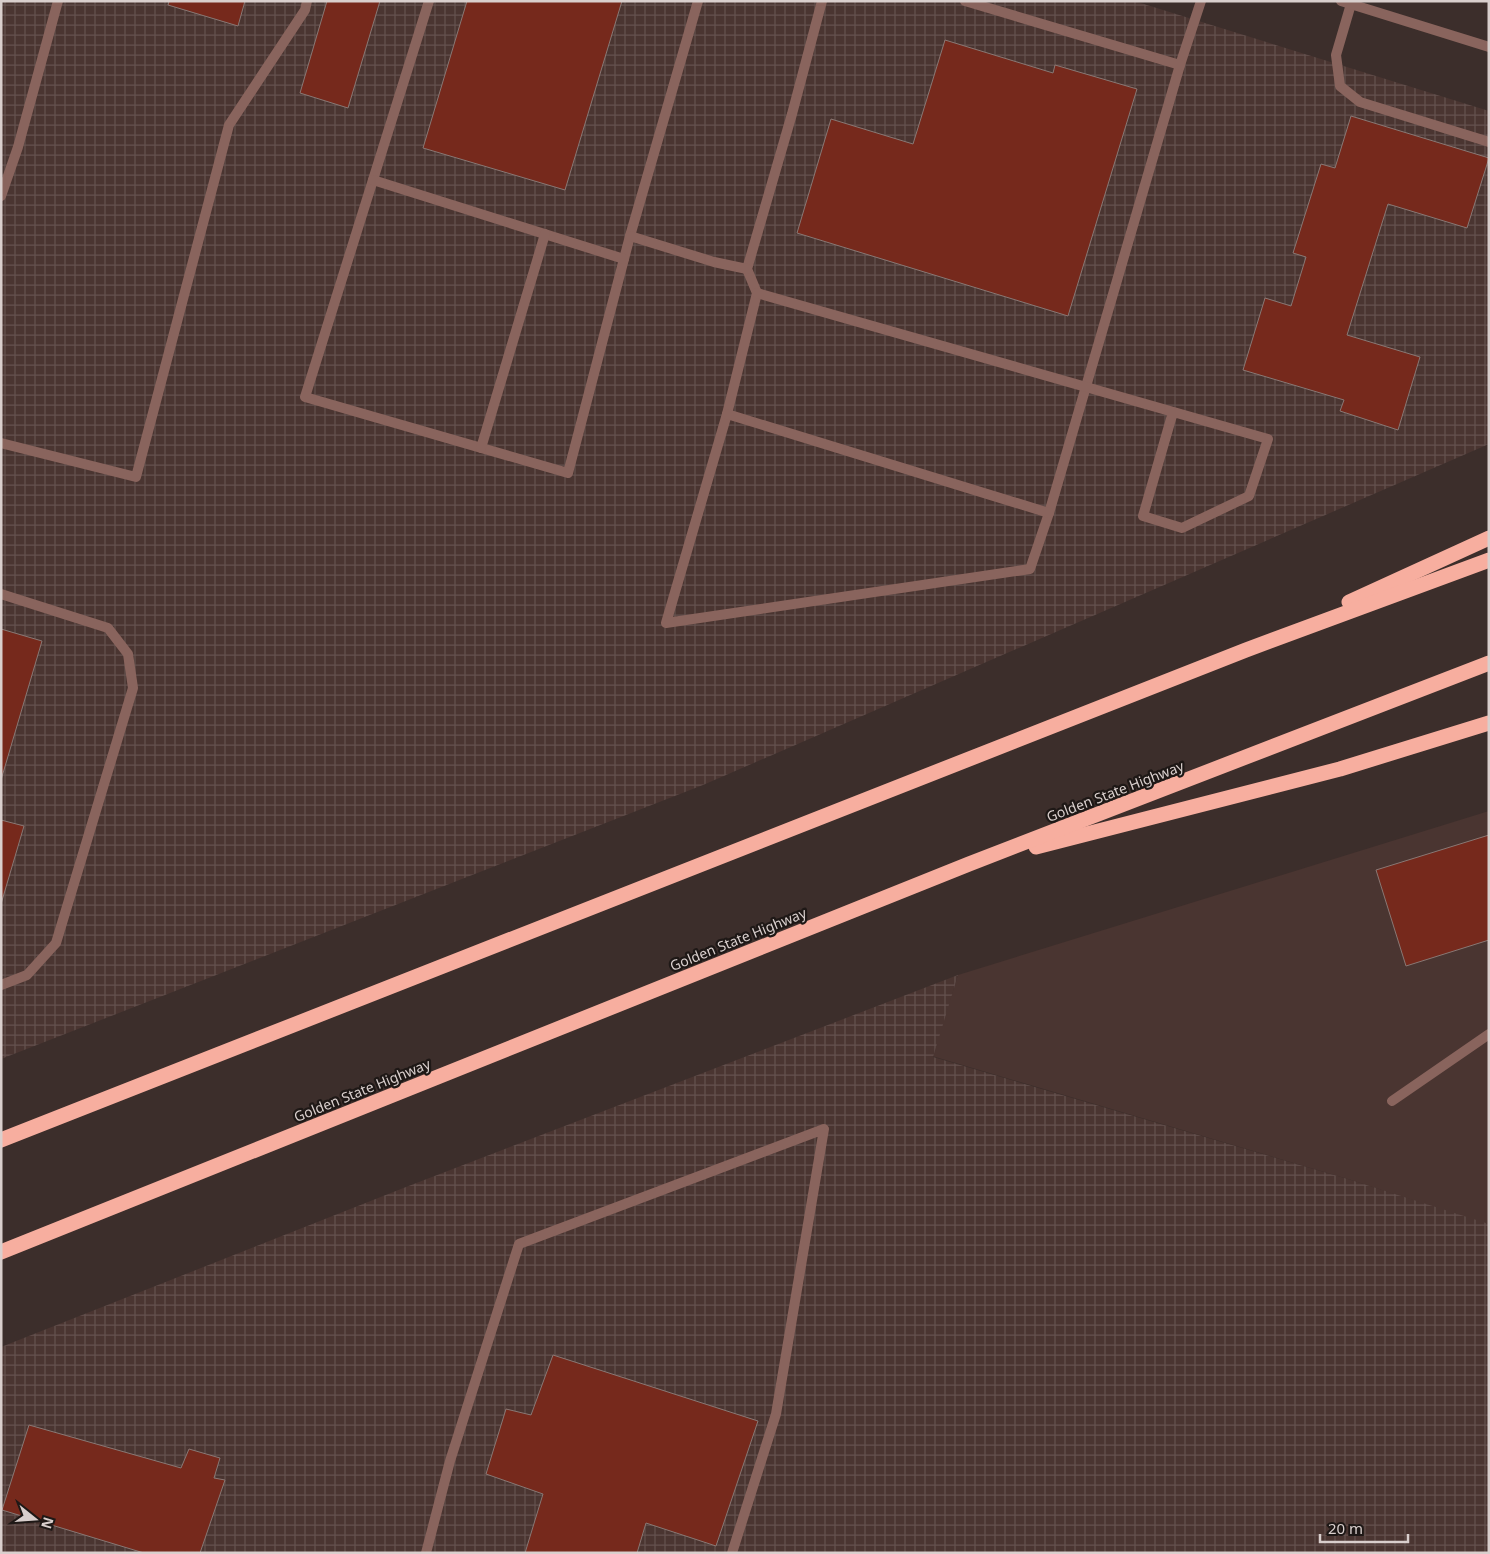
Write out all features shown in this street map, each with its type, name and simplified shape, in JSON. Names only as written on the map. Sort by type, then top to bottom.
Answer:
[{"type":"highway","points":[[1246,650],[1489,538]]},
{"type":"highway","points":[[1,1140],[1246,650],[1489,560]]},
{"type":"highway","name":"Golden State Highway","points":[[1,1252],[969,864],[1489,663]]},
{"type":"highway","points":[[969,864],[1340,769],[1489,723]]},
{"type":"street","points":[[1,196],[18,146],[58,1]]},
{"type":"street","points":[[1,443],[136,477],[228,125],[305,10],[307,1]]},
{"type":"street","points":[[429,1],[305,397],[568,473],[630,236],[698,1]]},
{"type":"street","points":[[822,1],[792,114],[747,269],[757,293],[727,414],[666,623],[1030,569],[1049,513],[1180,65],[1202,1]]},
{"type":"street","points":[[965,1],[1180,65]]},
{"type":"street","points":[[1487,141],[1360,102],[1340,86],[1336,56],[1346,3],[1489,47]]},
{"type":"street","points":[[373,180],[624,259]]},
{"type":"street","points":[[481,448],[545,234]]},
{"type":"street","points":[[630,236],[714,262],[747,269]]},
{"type":"street","points":[[757,293],[1268,439],[1249,496],[1182,528],[1142,516],[1173,412]]},
{"type":"street","points":[[727,414],[1049,513]]},
{"type":"street","points":[[1,594],[108,628],[128,654],[133,688],[56,943],[27,975],[1,985]]},
{"type":"street","points":[[1392,1101],[1489,1034]]},
{"type":"street","points":[[426,1553],[450,1461],[519,1244],[824,1129],[776,1414],[732,1553]]},
{"type":"shaded area","points":[[1,1],[1134,1],[1489,111],[1489,444],[703,785],[1,1059]]},
{"type":"shaded area","points":[[1489,811],[1489,1225],[1351,1180],[932,1056],[958,975]]},
{"type":"shaded area","points":[[958,975],[933,1057],[1351,1180],[1489,1224],[1489,1553],[1,1553],[1,1347],[406,1187]]},
{"type":"building","points":[[169,1],[245,1],[238,26],[168,5]]},
{"type":"building","points":[[327,1],[380,1],[348,108],[300,93]]},
{"type":"building","points":[[467,1],[622,1],[565,190],[423,148]]},
{"type":"building","points":[[945,40],[1053,73],[1055,65],[1137,89],[1068,316],[797,233],[831,119],[913,144]]},
{"type":"building","points":[[1351,116],[1489,158],[1467,228],[1388,204],[1347,335],[1420,357],[1398,430],[1340,411],[1344,400],[1243,370],[1265,298],[1291,306],[1306,257],[1293,253],[1321,164],[1335,168]]},
{"type":"building","points":[[1,629],[42,641],[1,780]]},
{"type":"building","points":[[1,820],[24,826],[1,904]]},
{"type":"building","points":[[1489,835],[1489,940],[1406,966],[1376,870]]},
{"type":"building","points":[[553,1355],[758,1421],[716,1546],[646,1523],[637,1553],[525,1553],[543,1494],[486,1474],[506,1409],[531,1415]]},
{"type":"building","points":[[29,1425],[181,1468],[189,1449],[220,1458],[214,1478],[225,1480],[200,1553],[144,1553],[2,1510]]}]
